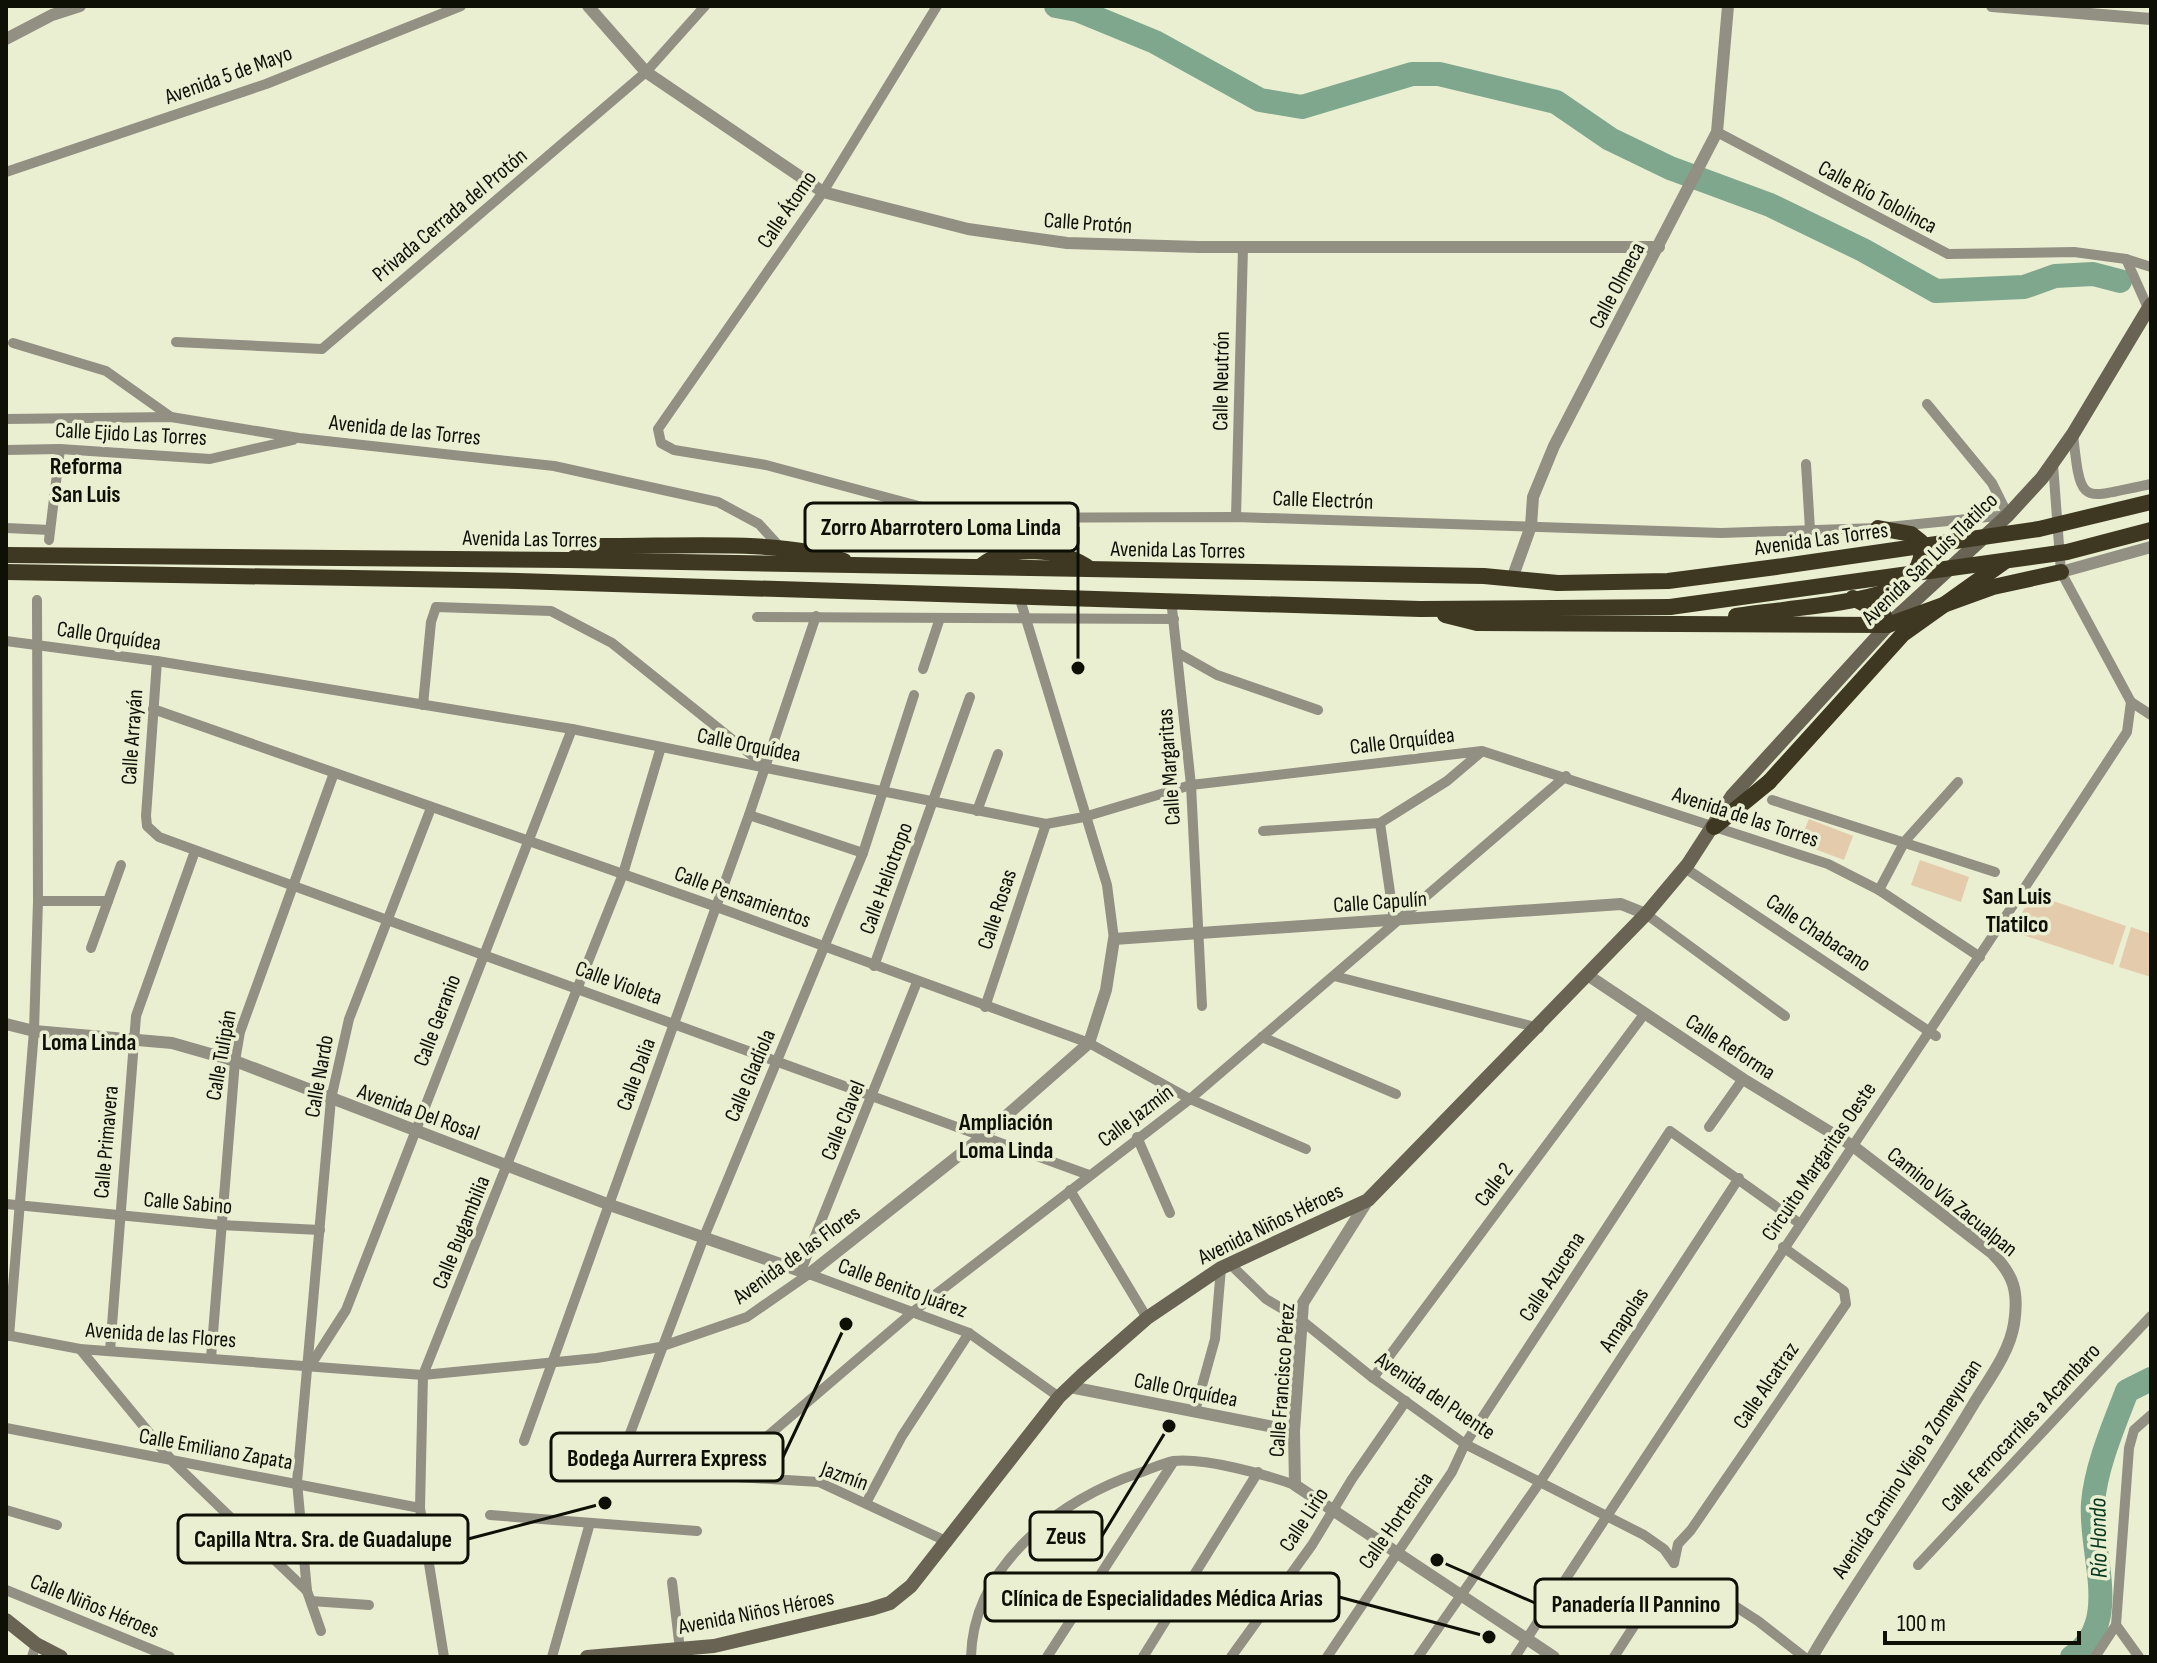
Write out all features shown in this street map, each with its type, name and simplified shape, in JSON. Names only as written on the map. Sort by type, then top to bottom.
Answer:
[{"type":"highway","name":"Avenida Las Torres","points":[[6,555],[568,560],[1513,576],[1558,583],[1668,581],[2039,529],[2151,502]]},
{"type":"highway","points":[[1683,624],[1891,590],[1918,569],[1923,552],[1921,542],[1911,534],[1878,528]]},
{"type":"highway","name":"Avenida Las Torres","points":[[6,572],[502,580],[1420,609],[1670,607],[2067,552],[2151,530]]},
{"type":"highway","points":[[568,560],[601,546],[781,549],[819,552],[857,566]]},
{"type":"highway","points":[[1714,827],[1769,782],[1903,634],[2008,559]]},
{"type":"highway","points":[[1420,609],[1477,623],[1888,625],[1993,587],[2061,572]]},
{"type":"highway","points":[[1853,598],[1883,614],[1888,625]]},
{"type":"main road","name":"Avenida San Luis Tlatilco","points":[[1714,827],[1732,796],[1888,625],[2008,515],[2053,462],[2150,306]]},
{"type":"main road","name":"Avenida Niños Héroes","points":[[587,1657],[680,1650],[733,1642],[884,1605],[911,1586],[1064,1392],[1147,1318],[1226,1266],[1368,1200],[1589,976],[1685,868],[1714,827]]},
{"type":"main road","points":[[6,1620],[34,1650],[61,1657]]},
{"type":"street","points":[[6,39],[53,10],[80,6]]},
{"type":"street","name":"Avenida 5 de Mayo","points":[[6,172],[266,84],[461,6]]},
{"type":"street","name":"Calle Protón","points":[[588,6],[646,72],[823,192],[968,229],[1067,243],[1243,247],[1659,247]]},
{"type":"street","name":"Privada Cerrada del Protón","points":[[176,342],[322,349],[646,72],[705,6]]},
{"type":"street","name":"Calle Átomo","points":[[658,429],[823,192],[937,6]]},
{"type":"street","name":"Calle Olmeca","points":[[1513,576],[1531,526],[1533,497],[1554,446],[1700,170],[1717,132],[1728,6]]},
{"type":"street","points":[[1992,6],[2151,19]]},
{"type":"street","name":"Calle Río Tololinca","points":[[1717,132],[1948,254],[2074,252],[2126,259],[2151,267]]},
{"type":"street","name":"Calle Neutrón","points":[[1236,517],[1243,247]]},
{"type":"street","points":[[2126,259],[2150,306]]},
{"type":"street","points":[[13,343],[106,371],[171,417]]},
{"type":"street","points":[[1927,404],[1992,483],[2008,515]]},
{"type":"street","name":"Avenida de las Torres","points":[[6,419],[171,417],[299,438],[554,466],[718,502],[759,524],[781,549]]},
{"type":"street","name":"Calle Electrón","points":[[658,429],[661,443],[674,450],[766,465],[963,518],[1236,517],[1721,533],[1878,528],[2008,515]]},
{"type":"street","points":[[2073,434],[2078,484],[2083,491],[2096,495],[2151,484]]},
{"type":"street","name":"Calle Ejido Las Torres","points":[[6,450],[60,449],[210,459],[299,438]]},
{"type":"street","points":[[6,528],[50,535],[60,449]]},
{"type":"street","points":[[2053,462],[2061,572],[2131,702],[2151,715]]},
{"type":"street","points":[[1806,464],[1810,530]]},
{"type":"street","points":[[2061,572],[2151,547]]},
{"type":"street","points":[[1019,596],[1111,899],[1114,939],[1106,990],[1089,1043]]},
{"type":"street","name":"Calle Margaritas","points":[[1171,599],[1191,785],[1202,1006]]},
{"type":"street","points":[[7,1336],[34,1031],[38,901],[37,600]]},
{"type":"street","points":[[423,705],[431,622],[436,607],[551,611],[612,643],[765,766]]},
{"type":"street","name":"Calle Dalia","points":[[524,1441],[749,815],[816,616]]},
{"type":"street","points":[[757,617],[1174,619]]},
{"type":"street","points":[[923,669],[940,618]]},
{"type":"street","name":"Calle Orquídea","points":[[6,641],[157,661],[572,729],[765,766],[933,804],[1046,824],[1084,817],[1191,785],[1482,751]]},
{"type":"street","points":[[1178,653],[1217,675],[1318,710]]},
{"type":"street","name":"Calle Arrayán","points":[[146,816],[157,661]]},
{"type":"street","name":"Calle Gladiola","points":[[617,1468],[660,1347],[704,1237],[863,853],[914,695]]},
{"type":"street","name":"Calle Heliotropo","points":[[874,966],[970,697]]},
{"type":"street","name":"Circuito Margaritas Oeste","points":[[1515,1657],[1799,1223],[1932,1034],[2127,732],[2131,702]]},
{"type":"street","name":"Calle Pensamientos","points":[[153,709],[526,843],[714,906],[1089,1043],[1190,1099],[1306,1149]]},
{"type":"street","name":"Calle Geranio","points":[[310,1365],[346,1310],[572,729]]},
{"type":"street","name":"Calle Bugambilia","points":[[444,1657],[420,1508],[423,1375],[623,874],[661,747]]},
{"type":"street","points":[[1263,831],[1380,823],[1447,781],[1482,751]]},
{"type":"street","name":"Avenida de las Torres","points":[[1482,751],[1828,864],[1879,890],[1980,957]]},
{"type":"street","points":[[977,811],[998,754]]},
{"type":"street","name":"Calle Tulipán","points":[[211,1358],[235,1061],[245,1017],[334,773]]},
{"type":"street","name":"Calle Jazmín","points":[[721,1476],[914,1311],[1190,1099],[1334,976],[1394,920],[1566,776]]},
{"type":"street","points":[[1879,890],[1905,841],[1958,782]]},
{"type":"street","name":"Avenida de las Torres","points":[[1772,800],[1995,872]]},
{"type":"street","name":"Calle Nardo","points":[[309,1596],[297,1482],[310,1365],[331,1099],[345,1032],[431,808]]},
{"type":"street","points":[[749,815],[863,853]]},
{"type":"street","name":"Calle Violeta","points":[[146,816],[147,826],[159,837],[195,851],[1089,1175]]},
{"type":"street","points":[[1380,823],[1394,920]]},
{"type":"street","name":"Calle Rosas","points":[[985,1007],[1046,824]]},
{"type":"street","name":"Calle Primavera","points":[[110,1351],[118,1216],[136,1016],[195,851]]},
{"type":"street","points":[[91,948],[121,865]]},
{"type":"street","name":"Calle Chabacano","points":[[1685,868],[1932,1034]]},
{"type":"street","points":[[38,901],[108,901]]},
{"type":"street","name":"Calle Capulín","points":[[1114,939],[1621,904],[1646,914]]},
{"type":"street","points":[[1646,914],[1785,1016]]},
{"type":"street","points":[[1334,976],[1539,1028]]},
{"type":"street","name":"Calle Reforma","points":[[1589,976],[1743,1079],[1853,1146]]},
{"type":"street","name":"Calle Clavel","points":[[805,1272],[917,982]]},
{"type":"street","name":"Calle 2","points":[[1373,1378],[1645,1013]]},
{"type":"street","name":"Avenida Del Rosal","points":[[6,1024],[34,1031],[172,1043],[235,1061],[610,1205],[805,1272]]},
{"type":"street","points":[[1262,1037],[1396,1094]]},
{"type":"street","name":"Avenida de las Flores","points":[[7,1336],[80,1349],[423,1375],[553,1363],[660,1347],[747,1317],[982,1137],[1089,1043]]},
{"type":"street","points":[[1709,1127],[1743,1079]]},
{"type":"street","name":"Calle Azucena","points":[[1465,1444],[1670,1131],[1739,1178]]},
{"type":"street","points":[[1137,1137],[1170,1213]]},
{"type":"street","name":"Camino Vía Zacualpan","points":[[1853,1146],[1992,1253],[2011,1272],[2015,1296]]},
{"type":"street","points":[[1739,1178],[1799,1223]]},
{"type":"street","name":"Amapolas","points":[[1418,1657],[1540,1482],[1739,1178]]},
{"type":"street","points":[[1070,1190],[1147,1318]]},
{"type":"street","name":"Calle Francisco Pérez","points":[[1295,1485],[1294,1431],[1301,1320],[1308,1293],[1368,1200]]},
{"type":"street","name":"Calle Sabino","points":[[6,1204],[220,1225],[320,1230]]},
{"type":"street","name":"Calle Alcatraz","points":[[1674,1563],[1678,1544],[1691,1530],[1846,1304],[1844,1291],[1783,1247]]},
{"type":"street","points":[[1195,1411],[1215,1339],[1226,1266]]},
{"type":"street","name":"Avenida del Puente","points":[[1226,1266],[1266,1299],[1301,1320],[1373,1378],[1465,1444],[1644,1535],[1664,1549],[1674,1563]]},
{"type":"street","name":"Calle Benito Juárez","points":[[805,1272],[969,1333],[1064,1392]]},
{"type":"street","name":"Avenida Camino Viejo a Zomeyucan","points":[[1812,1657],[1856,1581],[1934,1470],[2006,1349],[2014,1325],[2015,1296]]},
{"type":"street","name":"Calle Ferrocarriles a Acambaro","points":[[1918,1565],[2151,1316]]},
{"type":"street","points":[[2137,1331],[2151,1334]]},
{"type":"street","points":[[866,1503],[902,1436],[969,1333]]},
{"type":"street","points":[[80,1349],[174,1463],[309,1596],[321,1631]]},
{"type":"street","name":"Calle Orquídea","points":[[1064,1392],[1195,1411],[1294,1431]]},
{"type":"street","name":"Calle Lirio","points":[[1231,1657],[1334,1511],[1352,1479],[1406,1401]]},
{"type":"street","points":[[2095,1657],[2116,1625],[2129,1448],[2134,1430],[2151,1415]]},
{"type":"street","name":"Calle Emiliano Zapata","points":[[6,1428],[174,1463],[297,1482],[420,1508]]},
{"type":"street","name":"Calle Hortencia","points":[[1327,1657],[1452,1472],[1465,1444]]},
{"type":"street","points":[[1047,1657],[1174,1461]]},
{"type":"street","points":[[971,1657],[971,1641],[987,1596],[1015,1550],[1058,1512],[1120,1479],[1174,1461],[1258,1472],[1295,1485],[1554,1657]]},
{"type":"street","points":[[1143,1657],[1258,1472]]},
{"type":"street","name":"Jazmín","points":[[721,1476],[819,1482],[948,1542]]},
{"type":"street","points":[[6,1510],[57,1525]]},
{"type":"street","points":[[490,1515],[697,1531]]},
{"type":"street","points":[[552,1657],[590,1523]]},
{"type":"street","points":[[672,1582],[680,1650]]},
{"type":"street","name":"Calle Niños Héroes","points":[[6,1590],[170,1657]]},
{"type":"street","points":[[1710,1590],[1758,1621],[1804,1657]]},
{"type":"street","points":[[309,1596],[369,1605]]},
{"type":"street","points":[[2116,1625],[2139,1657]]},
{"type":"street","points":[[1614,1657],[1634,1626]]},
{"type":"shaded area","points":[[1809,819],[1853,836],[1844,860],[1799,843]]},
{"type":"shaded area","points":[[1920,860],[1969,877],[1961,902],[1911,885]]},
{"type":"shaded area","points":[[2033,894],[2126,926],[2113,965],[2011,931]]},
{"type":"shaded area","points":[[2131,927],[2151,934],[2151,977],[2119,967]]},
{"type":"waterway","points":[[1056,6],[1077,10],[1155,42],[1260,100],[1302,107],[1412,74],[1439,74],[1556,102],[1610,139],[1670,168],[1770,205],[1863,250],[1936,291],[2024,287],[2055,276],[2093,274],[2120,281]]},
{"type":"waterway","name":"Río Hondo","points":[[2072,1657],[2087,1643],[2096,1626],[2100,1607],[2093,1503],[2102,1460],[2127,1391],[2151,1379]]},
{"type":"place","name":"Zorro Abarrotero Loma Linda","points":[[1078,668]]},
{"type":"place","name":"Bodega Aurrera Express","points":[[846,1324]]},
{"type":"place","name":"Zeus","points":[[1169,1426]]},
{"type":"place","name":"Capilla Ntra. Sra. de Guadalupe","points":[[605,1503]]},
{"type":"place","name":"Panadería Il Pannino","points":[[1437,1560]]},
{"type":"place","name":"Clínica de Especialidades Médica Arias","points":[[1489,1637]]},
{"type":"district","name":"Reforma San Luis","points":[[86,480]]},
{"type":"district","name":"San Luis Tlatilco","points":[[2017,910]]},
{"type":"district","name":"Loma Linda","points":[[89,1042]]},
{"type":"district","name":"Ampliación Loma Linda","points":[[1006,1136]]}]
